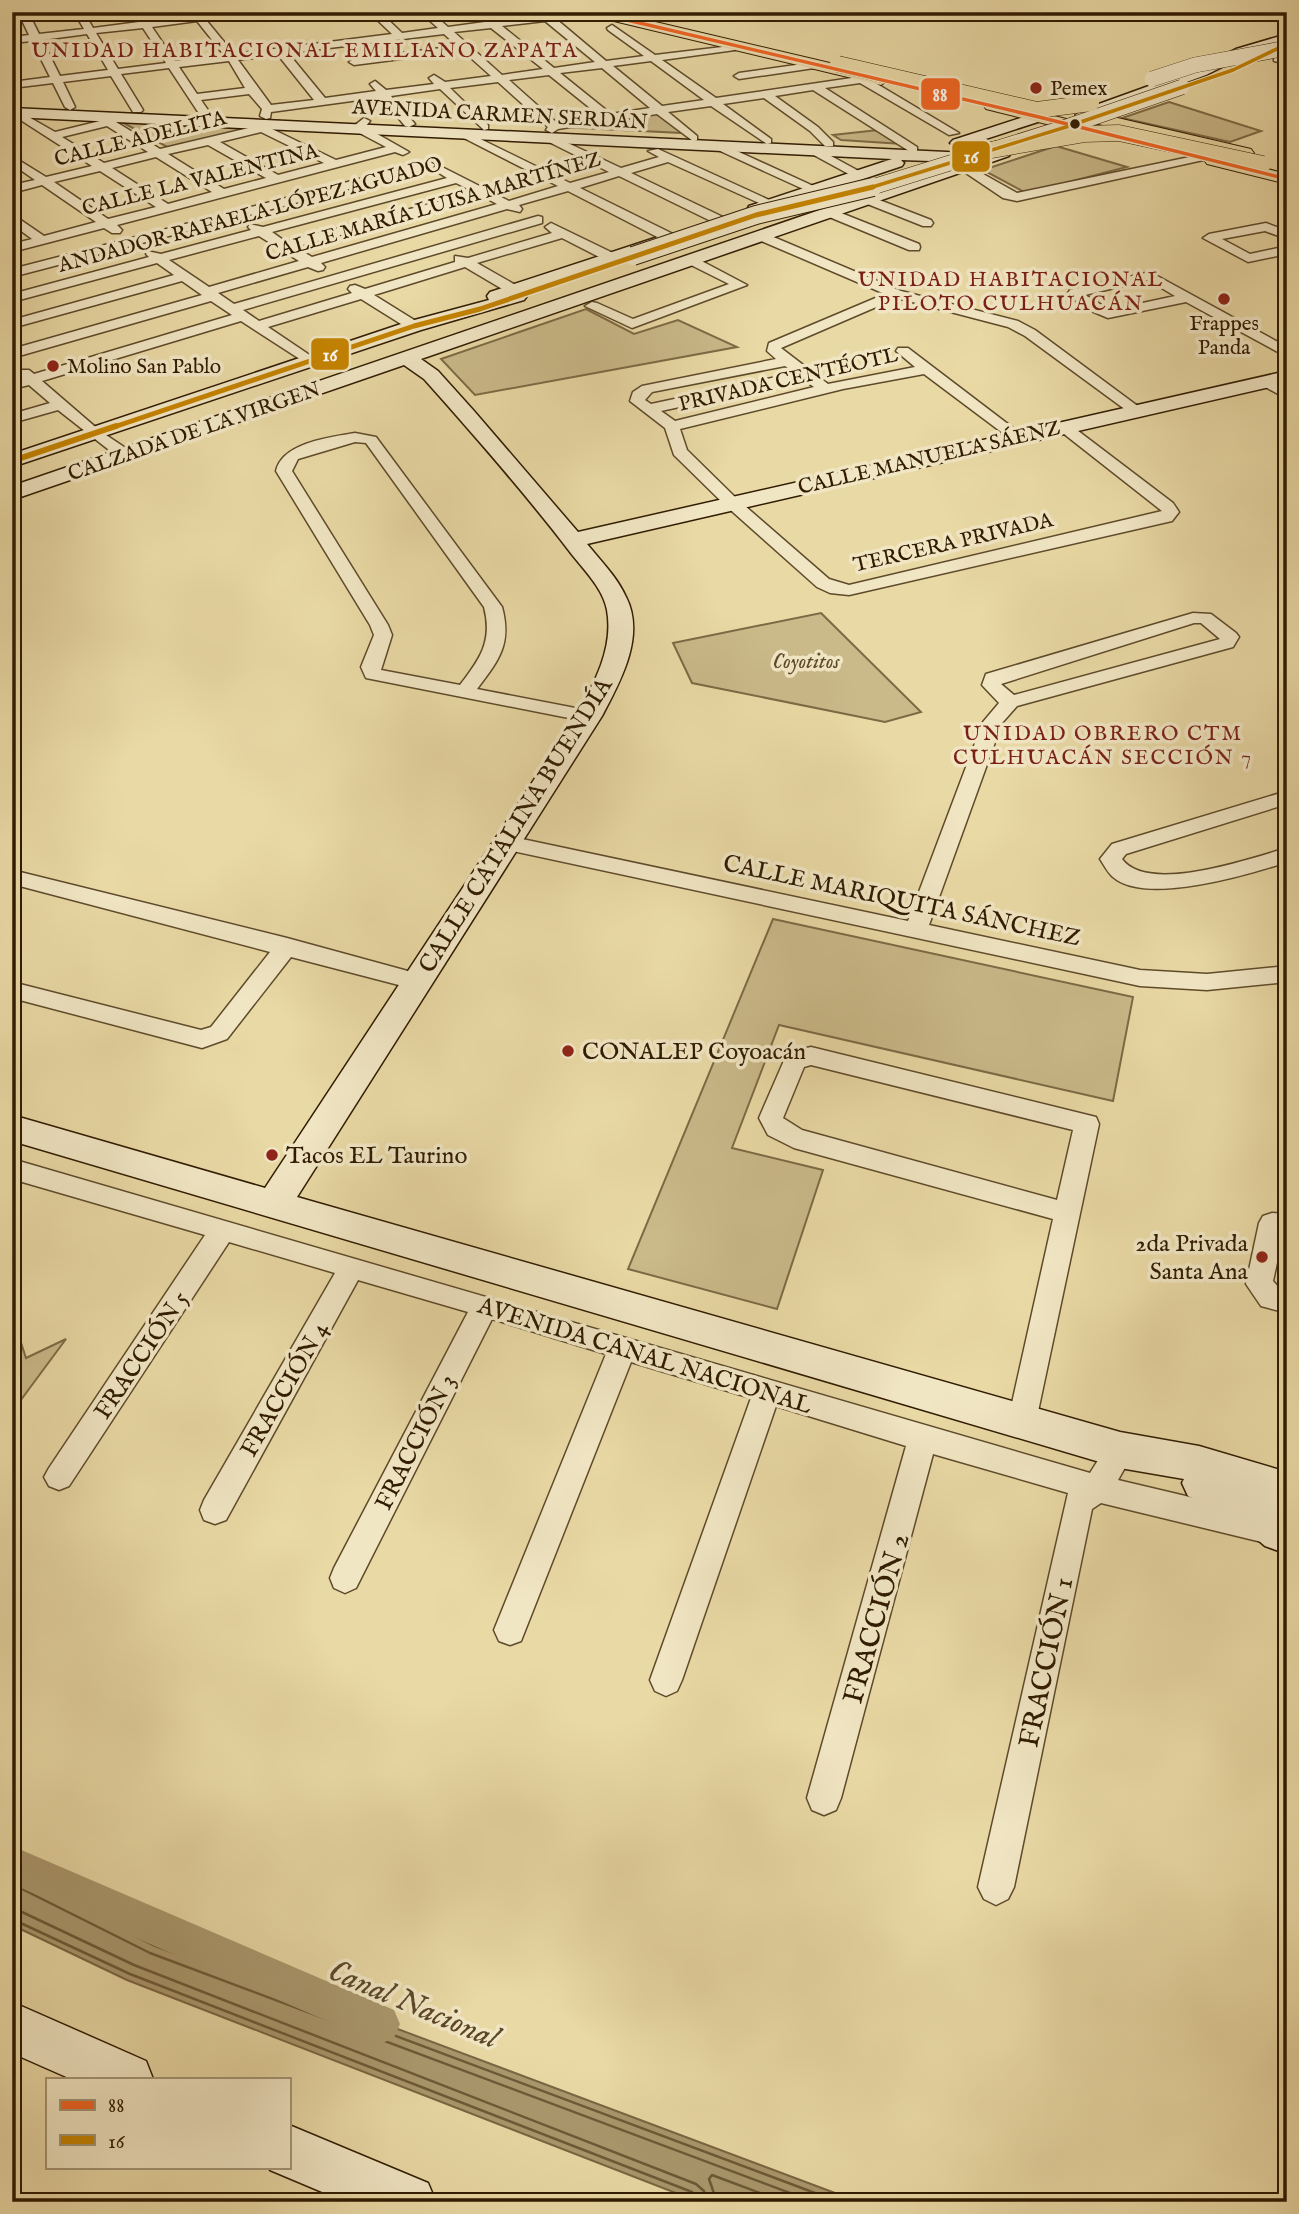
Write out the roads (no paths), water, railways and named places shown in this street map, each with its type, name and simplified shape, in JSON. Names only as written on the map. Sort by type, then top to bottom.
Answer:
[{"type":"main road","points":[[592,12],[635,18],[1086,109],[1103,120],[1287,163]]},
{"type":"main road","points":[[635,18],[735,47],[1039,117],[1287,179]]},
{"type":"main road","points":[[711,40],[772,49],[1021,107],[1049,110],[1086,109]]},
{"type":"main road","points":[[988,154],[1084,134],[1119,133],[1287,170]]},
{"type":"street","points":[[23,12],[70,107]]},
{"type":"street","points":[[79,12],[88,32],[137,110]]},
{"type":"street","points":[[137,12],[204,113]]},
{"type":"street","points":[[12,40],[146,25],[196,15],[251,12]]},
{"type":"street","points":[[374,12],[401,37]]},
{"type":"street","points":[[425,12],[500,78],[551,131],[620,172],[721,221]]},
{"type":"street","points":[[478,12],[628,136],[772,204]]},
{"type":"street","points":[[12,85],[496,25],[544,15],[592,12]]},
{"type":"street","points":[[196,15],[232,58],[269,119],[334,164]]},
{"type":"street","points":[[544,15],[693,138]]},
{"type":"street","points":[[635,18],[612,28],[767,141]]},
{"type":"street","points":[[1086,109],[1201,72],[1247,49],[1287,38]]},
{"type":"street","points":[[336,45],[384,93],[409,124]]},
{"type":"street","name":"CALLE ADELITA","points":[[12,189],[210,141],[322,102],[735,47]]},
{"type":"street","points":[[361,70],[419,63],[466,48]]},
{"type":"street","points":[[281,52],[322,102]]},
{"type":"street","points":[[1103,120],[1285,54]]},
{"type":"street","name":"CALZADA DE LA VIRGEN","points":[[614,286],[699,242],[788,213],[846,187],[1086,109],[1195,65],[1285,54]]},
{"type":"street","name":"CALZADA DE LA VIRGEN","points":[[12,461],[414,326],[480,309],[756,215],[872,188],[988,154],[1233,69],[1285,54]]},
{"type":"street","points":[[419,63],[484,127]]},
{"type":"street","points":[[739,76],[817,65]]},
{"type":"street","points":[[551,131],[608,118],[867,79],[960,137],[1002,140],[1013,146],[1012,150]]},
{"type":"street","points":[[815,87],[916,152]]},
{"type":"street","points":[[193,98],[252,90]]},
{"type":"street","points":[[766,94],[814,129],[822,148],[860,175]]},
{"type":"street","name":"AVENIDA CARMEN SERDÁN","points":[[17,112],[70,107],[204,113],[462,133],[551,131],[767,141],[822,148]]},
{"type":"street","points":[[17,112],[166,208]]},
{"type":"street","name":"AVENIDA CARMEN SERDÁN","points":[[17,112],[104,119],[269,119]]},
{"type":"street","name":"CALZADA DE LA VIRGEN","points":[[448,316],[470,305],[610,257],[860,175],[916,152],[936,150],[960,137],[1039,117]]},
{"type":"street","points":[[53,136],[104,119],[221,193]]},
{"type":"street","name":"CALZADA DE LA VIRGEN","points":[[12,493],[764,237],[963,167],[988,154],[1012,150],[1061,123]]},
{"type":"street","name":"AVENIDA CARMEN SERDÁN","points":[[361,125],[409,124],[551,131],[628,136],[722,148],[822,148],[988,154]]},
{"type":"street","points":[[361,125],[397,148],[610,257]]},
{"type":"street","points":[[462,133],[670,238]]},
{"type":"street","points":[[210,141],[276,179]]},
{"type":"street","name":"CALLE LA VALENTINA","points":[[12,248],[397,148]]},
{"type":"street","points":[[722,148],[816,190]]},
{"type":"street","points":[[963,167],[1007,195],[1017,197],[1204,157]]},
{"type":"street","name":"CALLE MARÍA LUISA MARTÍNEZ","points":[[12,354],[310,262],[670,158]]},
{"type":"street","points":[[12,159],[309,362]]},
{"type":"street","points":[[12,273],[429,164]]},
{"type":"street","points":[[303,172],[514,290]]},
{"type":"street","name":"ANDADOR RAFAELA LÓPEZ AGUADO","points":[[12,298],[457,179]]},
{"type":"street","points":[[285,246],[485,193]]},
{"type":"street","points":[[205,197],[414,326]]},
{"type":"street","points":[[869,200],[927,223]]},
{"type":"street","points":[[831,213],[914,247]]},
{"type":"street","points":[[12,218],[41,240]]},
{"type":"street","points":[[12,385],[337,278],[538,220]]},
{"type":"street","points":[[1287,235],[1266,227],[1209,238],[1248,258],[1287,250]]},
{"type":"street","points":[[257,326],[564,233]]},
{"type":"street","points":[[1226,248],[1287,235]]},
{"type":"street","points":[[764,237],[896,294],[1013,324],[1030,333],[1135,410]]},
{"type":"street","points":[[592,306],[626,323],[638,322],[740,285],[694,261]]},
{"type":"street","points":[[1188,297],[1108,314],[1087,304],[1074,293],[1143,275],[1150,276],[1169,286],[1287,354]]},
{"type":"street","points":[[12,324],[184,276]]},
{"type":"street","points":[[827,390],[774,351],[774,346],[896,294]]},
{"type":"street","name":"PRIVADA CENTÉOTL","points":[[903,351],[1017,437]]},
{"type":"street","name":"CALLE CATALINA BUENDÍA","points":[[274,1203],[589,716],[611,672],[620,635],[620,611],[614,595],[573,540],[449,394],[431,375],[408,359]]},
{"type":"street","points":[[672,426],[637,401],[638,395],[647,389],[787,361]]},
{"type":"street","points":[[12,362],[95,434],[124,454]]},
{"type":"street","name":"PRIVADA CENTÉOTL","points":[[731,502],[680,452],[672,426],[927,369]]},
{"type":"street","points":[[649,410],[806,375]]},
{"type":"street","name":"CALLE MANUELA SÁENZ","points":[[573,540],[1287,376]]},
{"type":"street","points":[[1265,382],[1287,394]]},
{"type":"street","points":[[12,419],[62,404]]},
{"type":"street","name":"TERCERA PRIVADA","points":[[731,502],[823,583],[836,589],[849,590],[1166,517],[1171,512],[1167,506],[1064,426]]},
{"type":"street","points":[[465,692],[495,651],[499,622],[493,607],[371,440],[365,436],[354,436],[292,456],[286,462],[284,471],[383,635],[370,667],[373,674],[549,709],[589,716]]},
{"type":"street","points":[[916,930],[992,722],[1010,702],[1227,643],[1230,637],[1205,618],[1193,618],[993,678],[991,685],[1010,702]]},
{"type":"street","points":[[1287,797],[1119,849],[1111,859],[1114,868],[1125,876],[1143,880],[1178,880],[1230,873],[1287,855]]},
{"type":"street","name":"CALLE MARIQUITA SÁNCHEZ","points":[[508,844],[1140,978],[1207,982],[1287,974]]},
{"type":"street","points":[[12,877],[418,982]]},
{"type":"street","points":[[12,990],[202,1039],[219,1033],[287,946]]},
{"type":"street","points":[[1022,1421],[1087,1124],[811,1056],[801,1057],[794,1062],[771,1118],[777,1128],[794,1138],[1067,1213]]},
{"type":"street","name":"AVENIDA CANAL NACIONAL","points":[[12,1128],[1129,1452],[1199,1464],[1287,1490]]},
{"type":"street","name":"AVENIDA CANAL NACIONAL","points":[[12,1169],[1097,1488],[1283,1534]]},
{"type":"street","points":[[1287,1225],[1272,1223],[1259,1284],[1271,1298],[1287,1302]]},
{"type":"street","name":"FRACCIÓN 5","points":[[60,1477],[222,1231]]},
{"type":"street","name":"FRACCIÓN 4","points":[[215,1510],[352,1267]]},
{"type":"street","name":"FRACCIÓN 3","points":[[345,1578],[485,1306]]},
{"type":"street","points":[[510,1630],[622,1348]]},
{"type":"street","points":[[666,1679],[767,1392]]},
{"type":"street","name":"FRACCIÓN 2","points":[[824,1798],[923,1438]]},
{"type":"street","name":"AVENIDA CANAL NACIONAL","points":[[1129,1452],[1244,1503],[1283,1534]]},
{"type":"street","name":"FRACCIÓN 1","points":[[996,1887],[1079,1502],[1097,1488],[1129,1452]]},
{"type":"street","points":[[12,2027],[126,2078]]},
{"type":"street","points":[[290,2151],[409,2202]]},
{"type":"water","name":"Canal Nacional","points":[[12,1865],[155,1938],[859,2202],[699,2202],[127,1980],[12,1925]]},
{"type":"waterway","name":"Canal Nacional","points":[[12,1865],[380,2024]]},
{"type":"place","name":"Pemex","points":[[1036,88]]},
{"type":"place","name":"Frappes Panda","points":[[1224,299]]},
{"type":"place","name":"Molino San Pablo","points":[[53,366]]},
{"type":"place","name":"CONALEP Coyoacán","points":[[568,1051]]},
{"type":"place","name":"Tacos EL Taurino","points":[[272,1155]]},
{"type":"place","name":"2da Privada Santa Ana","points":[[1262,1257]]},
{"type":"district","name":"UNIDAD HABITACIONAL EMILIANO ZAPATA","points":[[305,50]]},
{"type":"district","name":"UNIDAD HABITACIONAL PILOTO CULHUACÁN","points":[[1011,291]]},
{"type":"district","name":"UNIDAD OBRERO CTM CULHUACÁN SECCIÓN 7","points":[[1103,745]]},
{"type":"park label","name":"Coyotitos","points":[[806,661]]}]
